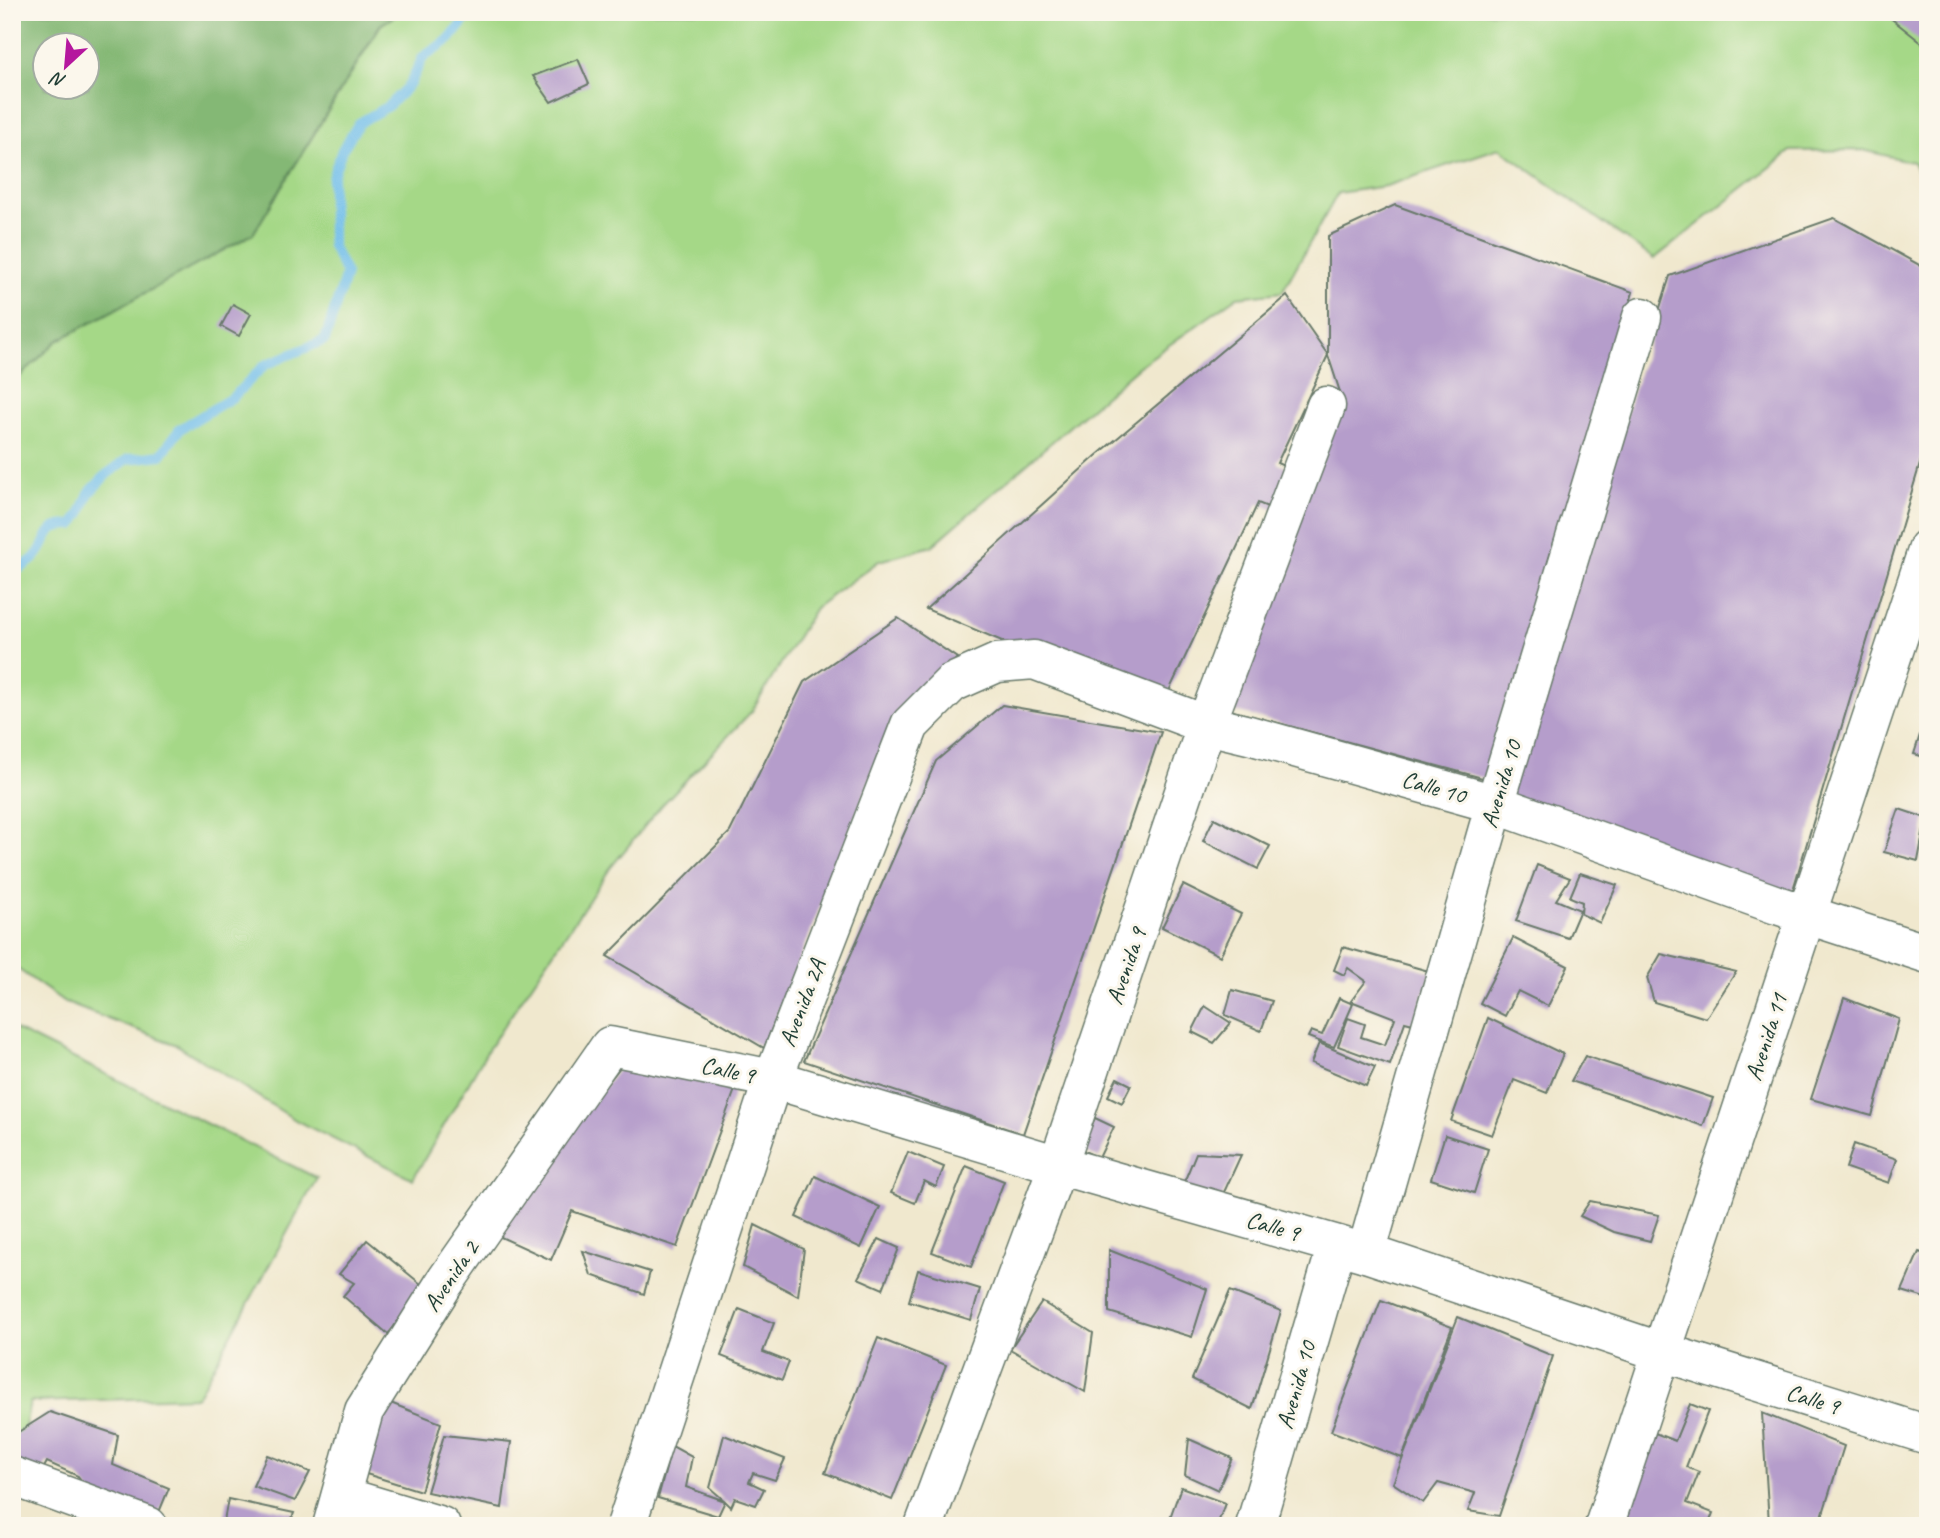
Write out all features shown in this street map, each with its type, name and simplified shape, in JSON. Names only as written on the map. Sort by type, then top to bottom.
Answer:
[{"type":"street","name":"Avenida 10","points":[[1255,1526],[1352,1249],[1495,804],[1642,317]]},
{"type":"street","name":"Avenida 9","points":[[924,1526],[1058,1165],[1207,725],[1326,406]]},
{"type":"street","name":"Avenida 11","points":[[1604,1526],[1928,548]]},
{"type":"street","name":"Avenida 2A","points":[[626,1526],[773,1079],[910,725],[953,683],[997,663],[1034,660],[1058,668]]},
{"type":"street","name":"Calle 10","points":[[1058,668],[1207,725],[1495,804],[1806,915],[1928,954]]},
{"type":"street","name":"Calle 9","points":[[610,1046],[773,1079],[1058,1165],[1352,1249],[1662,1352],[1928,1435]]},
{"type":"street","name":"Avenida 2","points":[[336,1511],[364,1411],[445,1282],[610,1046]]},
{"type":"street","points":[[12,1476],[148,1526]]},
{"type":"street","points":[[336,1511],[441,1526]]},
{"type":"green space","points":[[12,12],[401,12],[380,25],[253,234],[57,341],[12,384]]},
{"type":"green space","points":[[401,12],[1928,12],[1928,192],[1913,162],[1863,150],[1791,151],[1654,259],[1499,148],[1386,186],[1338,193],[1282,292],[1237,297],[1138,367],[932,546],[879,561],[815,608],[752,711],[662,805],[611,867],[487,1051],[413,1179],[297,1121],[177,1045],[66,1003],[12,965],[12,384],[57,341],[253,234],[381,25]]},
{"type":"green space","points":[[12,1028],[317,1178],[197,1397],[30,1402],[12,1492]]},
{"type":"building","points":[[1883,12],[1928,12],[1928,48]]},
{"type":"building","points":[[578,59],[589,84],[551,102],[533,76]]},
{"type":"building","points":[[1395,205],[1633,292],[1490,780],[1222,708],[1340,392],[1328,355],[1328,236]]},
{"type":"building","points":[[1834,218],[1923,267],[1928,279],[1928,437],[1789,903],[1504,801],[1670,276]]},
{"type":"building","points":[[1287,296],[1328,355],[1277,463],[1293,470],[1275,510],[1258,503],[1161,708],[926,609],[1096,456]]},
{"type":"building","points":[[233,304],[251,314],[239,336],[221,326]]},
{"type":"building","points":[[898,618],[957,658],[887,737],[764,1048],[607,956],[730,832],[804,682]]},
{"type":"building","points":[[1002,705],[1161,732],[1023,1134],[804,1061],[936,761]]},
{"type":"building","points":[[1925,719],[1928,720],[1928,758],[1914,754]]},
{"type":"building","points":[[1899,809],[1926,818],[1918,861],[1884,852]]},
{"type":"building","points":[[1214,818],[1270,846],[1258,869],[1203,841]]},
{"type":"building","points":[[1537,865],[1570,878],[1556,900],[1580,910],[1568,938],[1516,921]]},
{"type":"building","points":[[1580,873],[1617,885],[1600,923],[1581,914],[1582,902],[1570,897]]},
{"type":"building","points":[[1183,885],[1241,914],[1220,956],[1162,927]]},
{"type":"building","points":[[1513,938],[1568,966],[1548,1006],[1518,991],[1505,1016],[1480,1003]]},
{"type":"building","points":[[1343,947],[1432,972],[1413,1024],[1405,1022],[1390,1065],[1338,1046],[1348,1018],[1365,1024],[1361,1037],[1385,1045],[1395,1018],[1351,1001],[1366,981],[1348,968],[1344,975],[1334,970]]},
{"type":"building","points":[[1661,954],[1736,972],[1706,1018],[1654,1002],[1647,978]]},
{"type":"building","points":[[1232,990],[1272,1001],[1261,1031],[1225,1015]]},
{"type":"building","points":[[1339,998],[1353,1004],[1334,1047],[1308,1037],[1311,1031],[1322,1035]]},
{"type":"building","points":[[1844,998],[1899,1019],[1872,1116],[1811,1099]]},
{"type":"building","points":[[1205,1006],[1231,1023],[1214,1043],[1192,1032]]},
{"type":"building","points":[[1488,1018],[1563,1054],[1547,1093],[1514,1080],[1492,1135],[1451,1121]]},
{"type":"building","points":[[1319,1043],[1375,1067],[1366,1086],[1311,1063]]},
{"type":"building","points":[[629,1056],[736,1087],[677,1247],[572,1211],[551,1260],[490,1232]]},
{"type":"building","points":[[1585,1056],[1713,1098],[1703,1126],[1571,1081]]},
{"type":"building","points":[[1117,1078],[1131,1085],[1122,1103],[1108,1096]]},
{"type":"building","points":[[1095,1118],[1114,1127],[1099,1158],[1080,1149]]},
{"type":"building","points":[[1445,1135],[1488,1149],[1474,1193],[1431,1179]]},
{"type":"building","points":[[1854,1144],[1897,1159],[1889,1183],[1846,1168]]},
{"type":"building","points":[[908,1152],[944,1167],[936,1187],[924,1181],[915,1203],[891,1193]]},
{"type":"building","points":[[1196,1153],[1241,1155],[1220,1201],[1182,1187]]},
{"type":"building","points":[[966,1166],[1004,1181],[971,1267],[932,1252]]},
{"type":"building","points":[[815,1176],[880,1207],[861,1248],[796,1217]]},
{"type":"building","points":[[1590,1201],[1659,1215],[1650,1241],[1614,1232],[1580,1216]]},
{"type":"building","points":[[755,1225],[804,1249],[798,1296],[743,1267]]},
{"type":"building","points":[[879,1239],[899,1248],[883,1289],[858,1278]]},
{"type":"building","points":[[367,1240],[427,1289],[388,1334],[343,1296],[354,1283],[339,1274]]},
{"type":"building","points":[[1109,1250],[1207,1289],[1192,1337],[1109,1312]]},
{"type":"building","points":[[583,1251],[650,1272],[644,1294],[591,1275]]},
{"type":"building","points":[[1919,1252],[1928,1255],[1928,1299],[1902,1291]]},
{"type":"building","points":[[918,1270],[980,1289],[971,1320],[909,1301]]},
{"type":"building","points":[[1230,1291],[1281,1311],[1252,1409],[1192,1379]]},
{"type":"building","points":[[1381,1300],[1452,1327],[1402,1458],[1331,1431]]},
{"type":"building","points":[[1042,1302],[1093,1333],[1085,1392],[1010,1349]]},
{"type":"building","points":[[739,1309],[774,1323],[763,1352],[789,1362],[782,1380],[721,1356]]},
{"type":"building","points":[[1458,1317],[1553,1356],[1499,1516],[1468,1511],[1475,1493],[1438,1483],[1423,1503],[1393,1483]]},
{"type":"building","points":[[878,1338],[946,1365],[892,1500],[825,1473]]},
{"type":"building","points":[[383,1400],[441,1423],[421,1491],[363,1473]]},
{"type":"building","points":[[1690,1404],[1708,1411],[1686,1467],[1699,1472],[1687,1503],[1713,1513],[1708,1526],[1619,1526],[1655,1433],[1675,1441]]},
{"type":"building","points":[[50,1412],[118,1435],[113,1465],[169,1488],[155,1522],[95,1498],[78,1476],[47,1462],[35,1484],[12,1473],[12,1436]]},
{"type":"building","points":[[1762,1413],[1844,1446],[1819,1526],[1777,1526],[1769,1523]]},
{"type":"building","points":[[444,1435],[511,1442],[502,1508],[427,1492]]},
{"type":"building","points":[[724,1435],[785,1459],[775,1480],[753,1473],[749,1482],[764,1489],[756,1505],[735,1498],[731,1507],[710,1488]]},
{"type":"building","points":[[1189,1439],[1232,1458],[1218,1490],[1185,1475]]},
{"type":"building","points":[[672,1446],[692,1457],[686,1487],[725,1501],[718,1516],[658,1498]]},
{"type":"building","points":[[267,1455],[310,1472],[295,1501],[253,1486]]},
{"type":"building","points":[[1181,1487],[1225,1503],[1217,1526],[1167,1526]]},
{"type":"building","points":[[228,1499],[294,1513],[289,1526],[223,1526]]},
{"type":"waterway","points":[[12,573],[34,559],[52,530],[73,525],[89,493],[107,474],[128,459],[161,455],[180,429],[233,397],[265,365],[325,340],[346,274],[332,246],[332,178],[342,150],[359,123],[388,106],[410,84],[423,57],[450,39],[471,12]]}]
